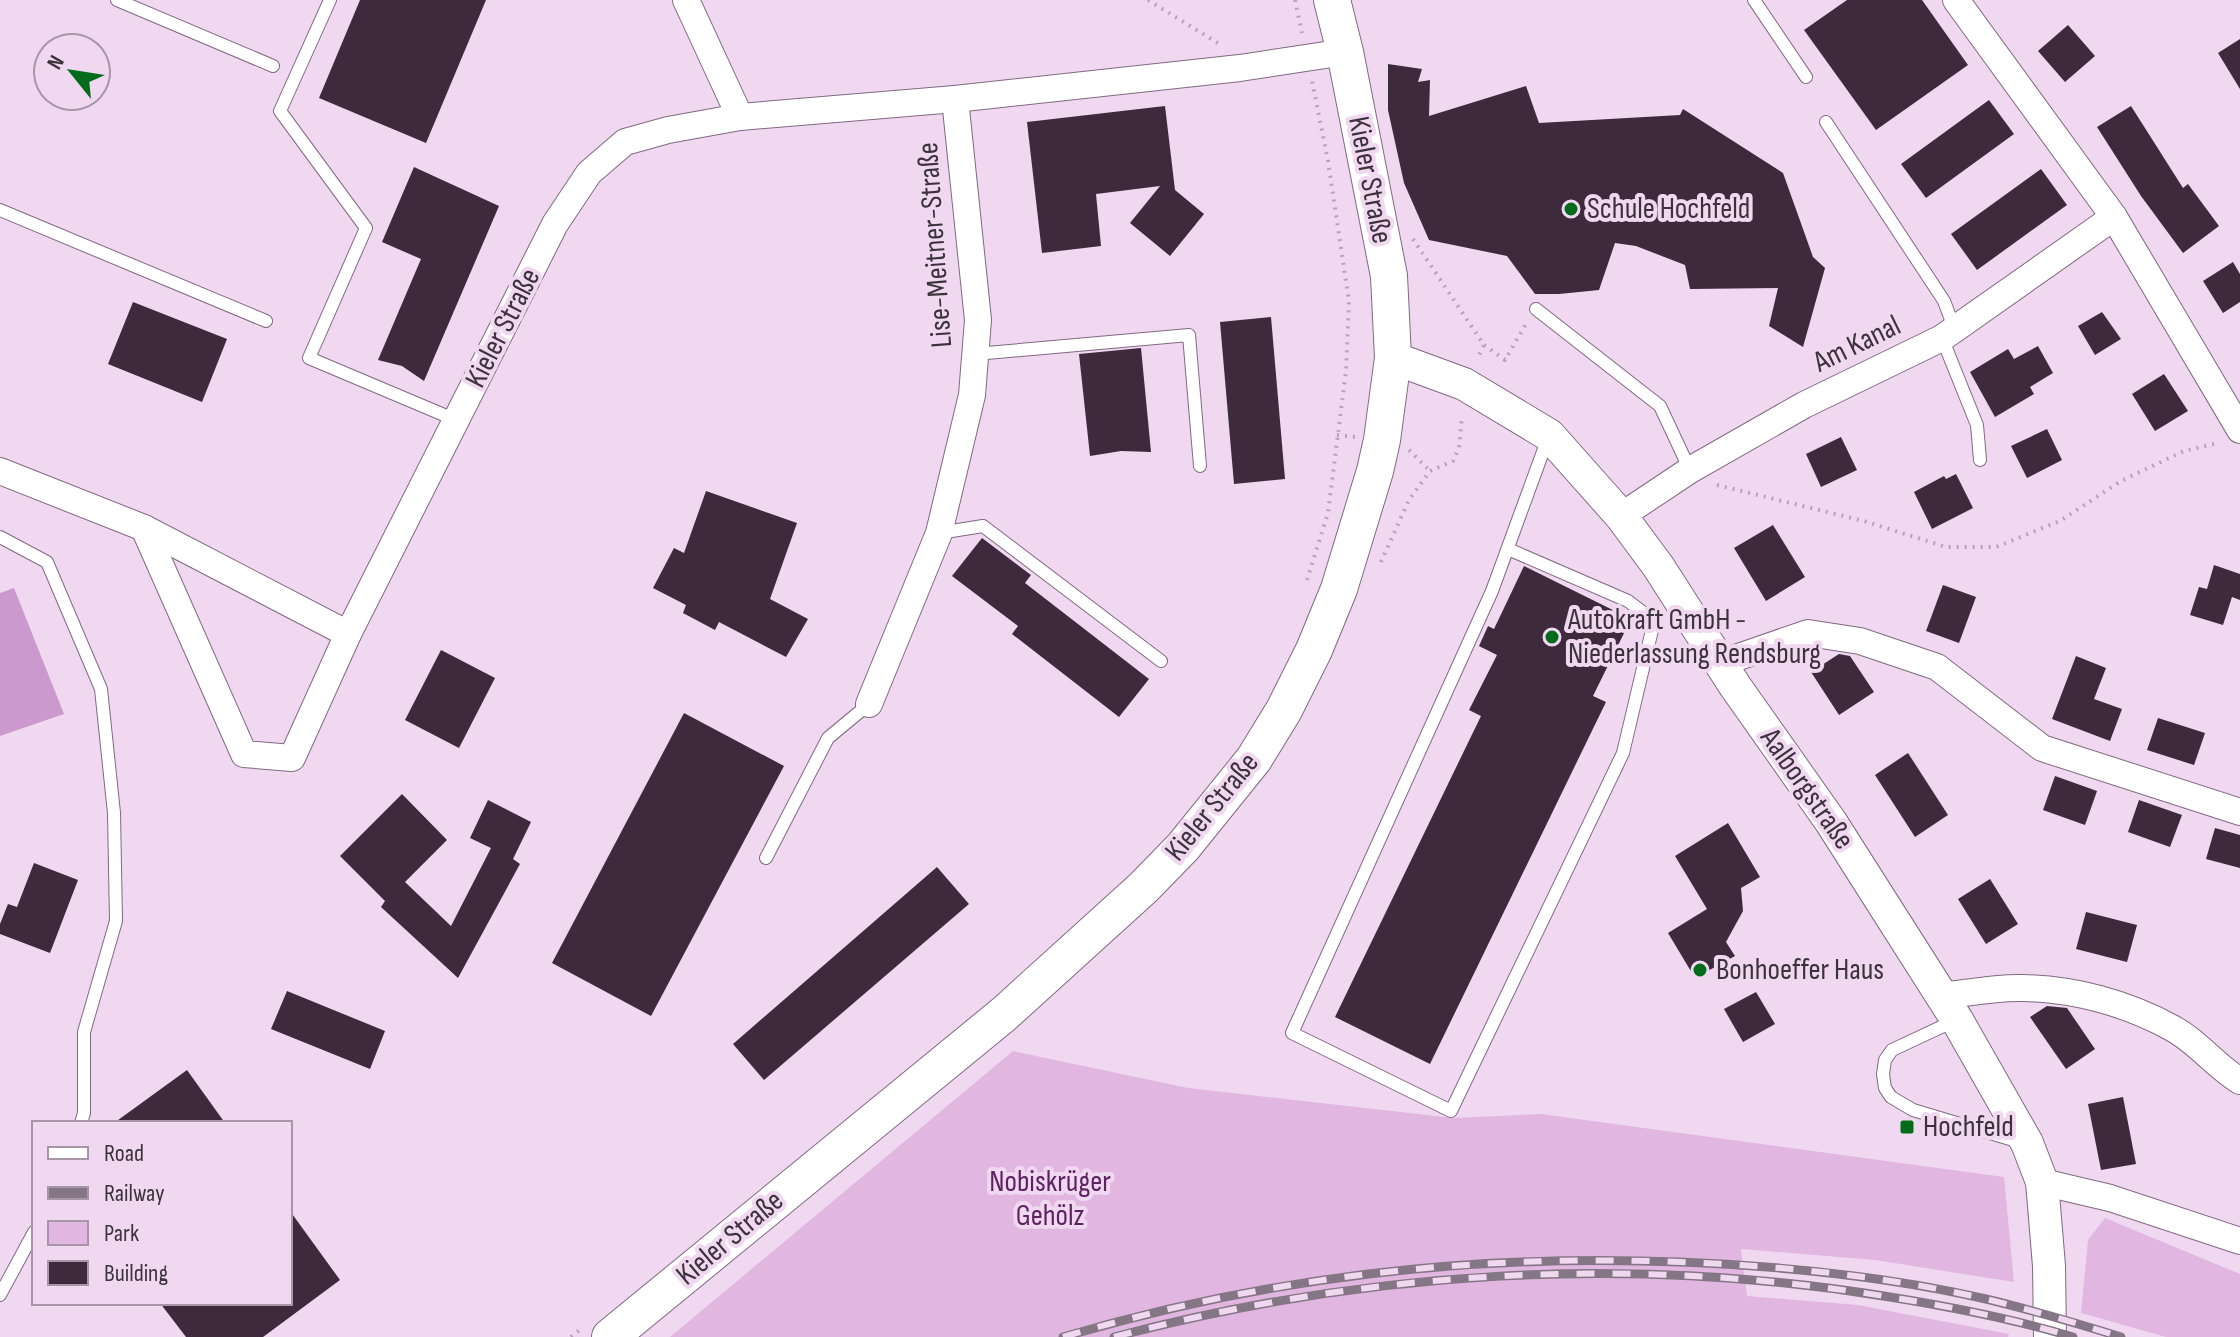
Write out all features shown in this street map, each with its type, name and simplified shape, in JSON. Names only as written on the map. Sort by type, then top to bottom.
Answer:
[{"type":"main road","name":"Kieler Straße","points":[[610,1337],[1004,1014],[1143,888],[1183,847],[1254,759],[1284,710],[1314,650],[1339,589],[1375,471],[1393,358],[1389,276],[1332,0]]},
{"type":"street","points":[[686,0],[740,117]]},
{"type":"street","points":[[1956,0],[2114,217],[2233,436]]},
{"type":"street","name":"Kieler Straße","points":[[144,528],[244,754],[292,758],[348,634],[555,224],[589,173],[625,142],[668,130],[740,117],[955,99],[1240,68],[1345,52]]},
{"type":"street","name":"Lise-Meitner-Straße","points":[[869,704],[939,533],[972,395],[978,320],[955,99]]},
{"type":"street","name":"Am Kanal","points":[[1621,516],[1690,470],[1804,405],[1949,334],[2114,217]]},
{"type":"street","name":"Aalborgstraße","points":[[1393,358],[1464,384],[1549,435],[1621,516],[1658,566],[1831,822],[1949,1008],[2027,1143],[2042,1182],[2049,1266],[2050,1337]]},
{"type":"street","points":[[0,471],[144,528],[348,634]]},
{"type":"street","points":[[1721,663],[1808,633],[1860,641],[1937,667],[2042,748],[2240,812]]},
{"type":"street","points":[[1949,1008],[2022,988],[2082,994],[2130,1008],[2175,1029],[2240,1081]]},
{"type":"street","points":[[2042,1182],[2110,1198],[2240,1241]]},
{"type":"lane","points":[[117,0],[273,66]]},
{"type":"lane","points":[[330,0],[280,111],[366,228],[309,358],[456,420]]},
{"type":"lane","points":[[1754,0],[1806,77]]},
{"type":"lane","points":[[1826,122],[1944,301],[1949,334],[1977,425],[1980,460]]},
{"type":"lane","points":[[0,210],[266,321]]},
{"type":"lane","points":[[1536,309],[1660,406],[1690,470]]},
{"type":"lane","points":[[975,354],[1189,335],[1200,466]]},
{"type":"lane","points":[[1508,549],[1628,601],[1645,614],[1652,630],[1623,753],[1451,1111],[1292,1033],[1492,591],[1549,435]]},
{"type":"lane","points":[[939,533],[983,526],[1161,661]]},
{"type":"lane","points":[[0,537],[47,562],[101,689],[114,813],[116,921],[84,1032],[82,1121]]},
{"type":"lane","points":[[766,858],[828,738],[869,704]]},
{"type":"lane","points":[[1949,1008],[1892,1050],[1885,1060],[1885,1088],[1891,1097],[1913,1110],[2027,1143]]},
{"type":"lane","points":[[0,1295],[32,1236]]},
{"type":"path","points":[[1148,0],[1229,50],[1240,68]]},
{"type":"path","points":[[1295,0],[1328,161],[1349,301],[1346,371],[1328,513],[1307,580]]},
{"type":"path","points":[[1411,235],[1484,345],[1505,360],[1536,309]]},
{"type":"path","points":[[1380,564],[1409,500],[1430,471],[1453,461],[1459,448],[1464,384],[1484,345]]},
{"type":"path","points":[[1690,470],[1724,488],[1864,521],[1946,547],[1996,547],[2060,521],[2121,481],[2184,451],[2233,436]]},
{"type":"green space","name":"Nobiskrüger Gehölz","points":[[1013,1051],[1188,1088],[1454,1118],[1541,1114],[2004,1177],[2014,1282],[1875,1260],[1741,1249],[1747,1296],[1858,1305],[2009,1334],[2008,1337],[670,1337]]},
{"type":"green space","points":[[2105,1218],[2240,1274],[2240,1337],[2166,1337],[2081,1313],[2088,1240]]},
{"type":"shaded area","points":[[14,588],[64,714],[0,736],[0,593]]},
{"type":"building","points":[[360,0],[486,0],[426,143],[319,98]]},
{"type":"building","points":[[1847,0],[1922,0],[1968,65],[1876,130],[1804,30]]},
{"type":"building","points":[[2068,25],[2095,56],[2065,82],[2038,51]]},
{"type":"building","points":[[2240,39],[2240,89],[2218,53]]},
{"type":"building","name":"Schule Hochfeld","points":[[1388,64],[1422,69],[1418,82],[1430,80],[1429,116],[1526,86],[1539,123],[1680,115],[1683,109],[1783,173],[1813,257],[1825,268],[1803,347],[1769,326],[1778,288],[1690,289],[1685,265],[1636,246],[1615,243],[1599,290],[1535,294],[1507,256],[1429,240],[1404,183],[1388,110]]},
{"type":"building","points":[[1989,100],[2014,134],[1926,198],[1901,164]]},
{"type":"building","points":[[1165,106],[1175,190],[1204,214],[1170,256],[1130,223],[1160,186],[1096,194],[1101,246],[1042,253],[1027,122]]},
{"type":"building","points":[[2131,106],[2183,188],[2188,184],[2219,226],[2183,253],[2141,196],[2097,127]]},
{"type":"building","points":[[414,167],[499,206],[424,381],[402,366],[378,360],[421,259],[382,242]]},
{"type":"building","points":[[2041,169],[2067,205],[1977,270],[1951,234]]},
{"type":"building","points":[[2233,262],[2240,274],[2240,302],[2223,313],[2203,281]]},
{"type":"building","points":[[133,302],[227,339],[202,402],[108,364]]},
{"type":"building","points":[[2102,312],[2121,339],[2095,355],[2078,326]]},
{"type":"building","points":[[1271,317],[1285,479],[1234,484],[1220,322]]},
{"type":"building","points":[[2038,346],[2053,373],[2030,387],[2034,394],[1995,417],[1970,372],[2008,349],[2014,359]]},
{"type":"building","points":[[1141,348],[1151,452],[1121,451],[1090,456],[1079,354]]},
{"type":"building","points":[[2164,374],[2188,411],[2155,431],[2132,394]]},
{"type":"building","points":[[2047,429],[2062,460],[2027,478],[2011,446]]},
{"type":"building","points":[[1841,437],[1857,470],[1821,487],[1806,454]]},
{"type":"building","points":[[1956,474],[1973,508],[1932,529],[1914,492],[1944,476],[1946,479]]},
{"type":"building","points":[[706,491],[797,523],[770,599],[808,619],[786,657],[719,622],[715,630],[683,613],[686,605],[653,588],[674,548],[684,553]]},
{"type":"building","points":[[1773,525],[1805,577],[1766,601],[1734,548]]},
{"type":"building","points":[[982,538],[1031,575],[1025,583],[1149,679],[1119,717],[1012,634],[1018,626],[952,576]]},
{"type":"building","points":[[2214,565],[2240,574],[2240,600],[2232,597],[2223,625],[2190,615],[2199,587],[2207,589]]},
{"type":"building","points":[[1524,566],[1631,619],[1593,696],[1606,702],[1430,1064],[1335,1017],[1481,716],[1469,710],[1497,655],[1479,646],[1488,626],[1494,629]]},
{"type":"building","points":[[1943,585],[1976,597],[1959,643],[1926,631]]},
{"type":"building","points":[[441,650],[495,678],[459,748],[405,720]]},
{"type":"building","points":[[1839,654],[1850,656],[1874,692],[1839,715],[1811,672]]},
{"type":"building","points":[[2076,656],[2106,668],[2094,699],[2122,709],[2110,741],[2052,719]]},
{"type":"building","points":[[684,713],[784,766],[651,1016],[552,963]]},
{"type":"building","points":[[2158,718],[2205,733],[2194,765],[2147,750]]},
{"type":"building","points":[[1908,753],[1948,815],[1915,837],[1875,775]]},
{"type":"building","points":[[2055,776],[2097,791],[2085,825],[2043,810]]},
{"type":"building","points":[[402,794],[447,840],[405,882],[451,926],[491,848],[470,838],[488,800],[531,822],[513,859],[520,864],[458,978],[381,907],[385,901],[340,856]]},
{"type":"building","points":[[2139,800],[2182,815],[2170,847],[2128,832]]},
{"type":"building","points":[[1728,823],[1760,877],[1741,888],[1743,911],[1726,942],[1735,956],[1695,978],[1668,933],[1707,909],[1675,856]]},
{"type":"building","points":[[2215,828],[2240,835],[2240,868],[2206,859]]},
{"type":"building","points":[[34,863],[78,880],[50,953],[0,934],[0,924],[8,904],[17,907]]},
{"type":"building","points":[[937,867],[969,904],[764,1080],[733,1044]]},
{"type":"building","points":[[1990,879],[2018,924],[1986,944],[1958,899]]},
{"type":"building","points":[[2086,912],[2137,925],[2127,962],[2076,949]]},
{"type":"building","points":[[287,991],[385,1031],[370,1069],[271,1029]]},
{"type":"building","points":[[1756,992],[1775,1024],[1743,1042],[1724,1009]]},
{"type":"building","points":[[2047,1006],[2067,1008],[2095,1049],[2066,1069],[2030,1017]]},
{"type":"building","points":[[187,1070],[224,1121],[117,1121]]},
{"type":"building","points":[[2123,1097],[2136,1164],[2101,1170],[2088,1104]]},
{"type":"building","points":[[292,1214],[340,1280],[263,1337],[186,1337],[162,1305],[292,1305]]},
{"type":"railway","points":[[1063,1337],[1216,1299],[1368,1274],[1445,1266],[1601,1260],[1757,1266],[1872,1278],[1986,1299],[2121,1337]]},
{"type":"railway","points":[[1114,1337],[1209,1314],[1403,1284],[1500,1276],[1598,1274],[1695,1276],[1793,1284],[1960,1309],[2073,1337]]},
{"type":"place","name":"Schule Hochfeld","points":[[1571,209]]},
{"type":"place","name":"Autokraft GmbH - Niederlassung Rendsburg","points":[[1552,637]]},
{"type":"place","name":"Bonhoeffer Haus","points":[[1700,970]]},
{"type":"place","name":"Hochfeld","points":[[1907,1127]]}]
